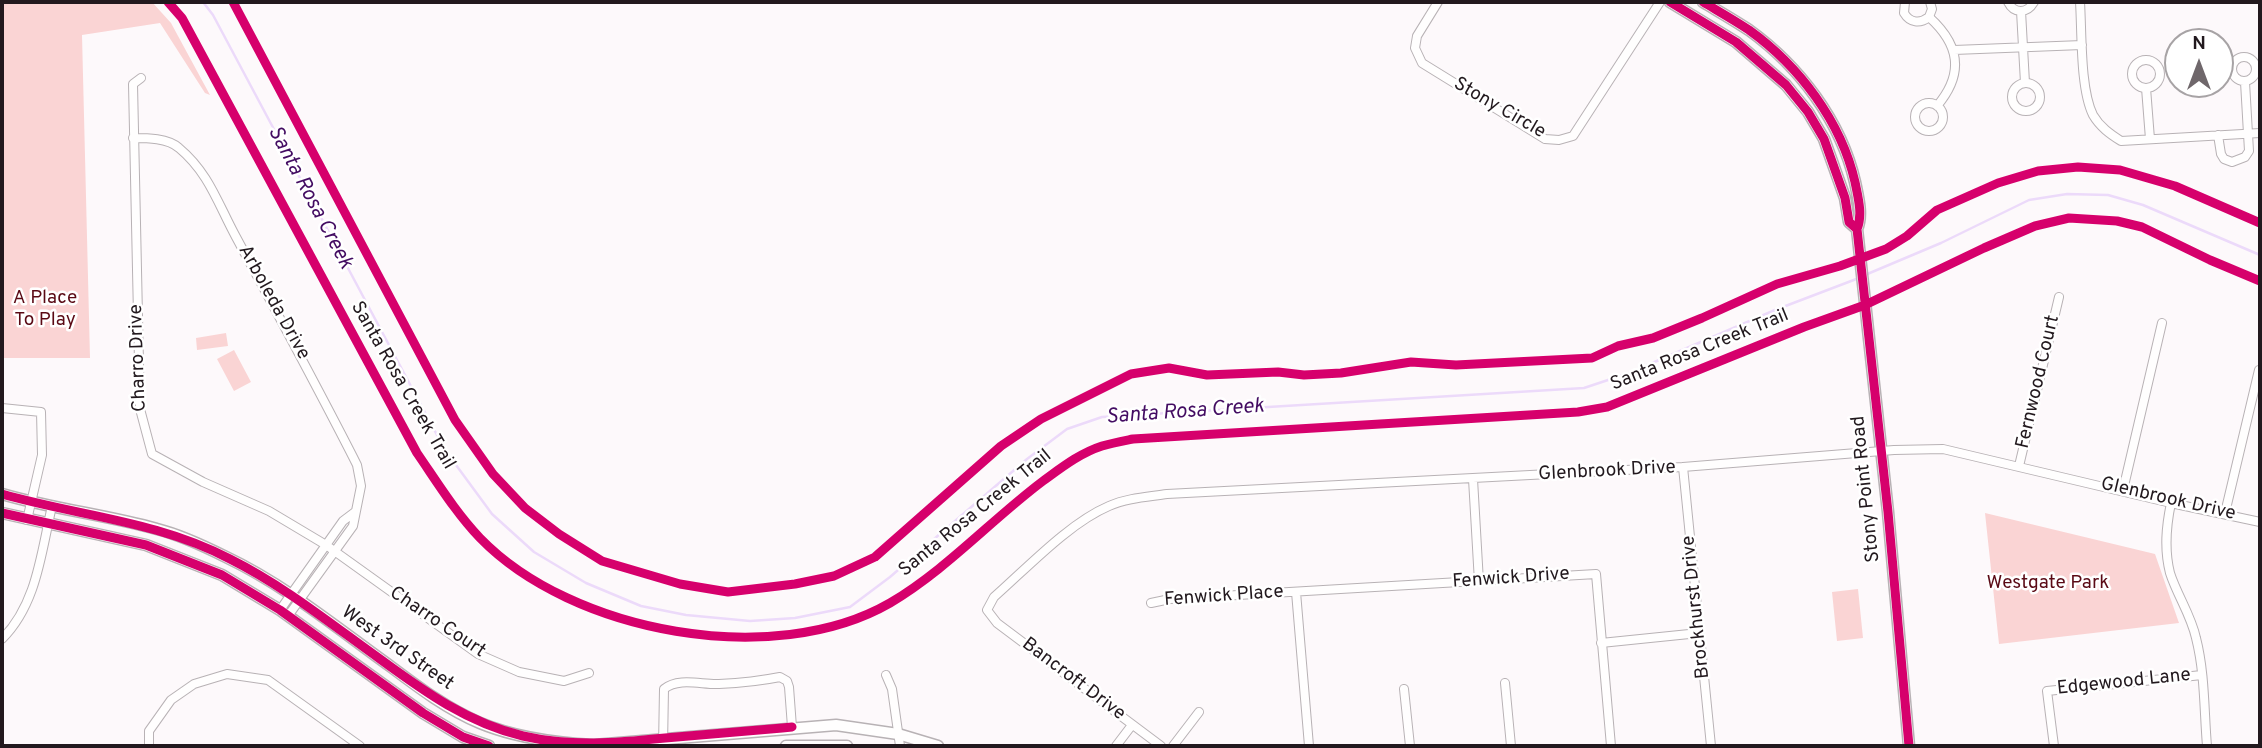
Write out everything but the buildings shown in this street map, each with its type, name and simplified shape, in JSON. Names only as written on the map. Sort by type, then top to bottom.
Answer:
[{"type":"main road","name":"Stony Point Road","points":[[1670,2],[1736,42],[1786,85],[1808,112],[1824,139],[1839,180],[1849,222],[1857,229]]},
{"type":"main road","name":"Stony Point Road","points":[[1703,2],[1749,30],[1779,54],[1814,94],[1839,135],[1850,162],[1861,220],[1857,229],[1888,512],[1909,746]]},
{"type":"main road","name":"West 3rd Street","points":[[2,494],[133,522],[194,541],[245,566],[295,598],[424,691],[480,723],[523,736],[561,743],[594,745],[664,742],[792,727],[836,725],[938,746]]},
{"type":"main road","name":"West 3rd Street","points":[[2,513],[129,541],[181,557],[238,584],[284,613],[423,713],[463,737],[489,746]]},
{"type":"main road","points":[[793,746],[847,746]]},
{"type":"street","name":"Stony Circle","points":[[1438,2],[1417,36],[1415,48],[1422,63],[1545,139],[1559,140],[1573,136],[1660,2]]},
{"type":"street","points":[[1905,2],[1904,13],[1911,20],[1920,22],[1928,17],[1932,9],[1930,2]]},
{"type":"street","points":[[2008,2],[2012,8],[2021,11],[2028,9],[2034,2]]},
{"type":"street","points":[[2080,2],[2087,97],[2094,116],[2105,130],[2122,141],[2260,134]]},
{"type":"street","points":[[2021,11],[2025,83]]},
{"type":"street","points":[[1928,17],[1949,38],[1954,50],[1954,74],[1948,94],[1937,106]]},
{"type":"street","points":[[1954,50],[2082,44]]},
{"type":"street","name":"Charro Drive","points":[[141,78],[133,84],[139,409],[152,454],[203,482],[270,511],[335,551]]},
{"type":"street","points":[[2218,135],[2224,159],[2232,162],[2245,157],[2249,150],[2245,82]]},
{"type":"street","points":[[2147,88],[2150,139]]},
{"type":"street","name":"Arboleda Drive","points":[[133,138],[155,139],[178,145],[209,180],[357,464],[361,486],[353,526],[284,613]]},
{"type":"street","name":"Fernwood Court","points":[[2019,466],[2059,297]]},
{"type":"street","points":[[2123,490],[2162,323]]},
{"type":"street","points":[[2225,513],[2259,370]]},
{"type":"street","points":[[2,408],[41,412],[42,455],[27,520]]},
{"type":"street","name":"Glenbrook Drive","points":[[988,610],[994,597],[1092,514],[1131,499],[1167,494],[1684,467],[1880,451],[1943,449],[2260,522]]},
{"type":"street","name":"Brockhurst Drive","points":[[1684,467],[1711,746]]},
{"type":"street","points":[[1474,479],[1479,582]]},
{"type":"street","points":[[2171,503],[2166,531],[2166,552],[2171,575],[2191,619],[2202,675],[2207,746]]},
{"type":"street","points":[[2,639],[22,615],[30,599],[52,506]]},
{"type":"street","name":"Arboleda Drive","points":[[295,598],[326,545],[343,521],[355,512]]},
{"type":"street","name":"Charro Court","points":[[335,551],[478,654],[519,672],[564,681],[589,673]]},
{"type":"street","name":"Fenwick Drive","points":[[1296,592],[1595,574],[1611,746]]},
{"type":"street","points":[[1296,592],[1309,746]]},
{"type":"street","name":"Fenwick Place","points":[[1151,603],[1170,599],[1296,592]]},
{"type":"street","name":"Bancroft Drive","points":[[988,610],[997,623],[1161,746]]},
{"type":"street","points":[[1601,643],[1699,633]]},
{"type":"street","points":[[149,746],[149,731],[171,700],[194,684],[227,674],[268,680],[360,746]]},
{"type":"street","points":[[886,675],[892,689],[899,740]]},
{"type":"street","name":"Edgewood Lane","points":[[2054,746],[2047,691],[2202,675]]},
{"type":"street","points":[[664,742],[664,689],[677,683],[715,684],[780,677],[787,681],[789,687],[792,727]]},
{"type":"street","points":[[1505,683],[1511,746]]},
{"type":"street","points":[[1404,689],[1410,746]]},
{"type":"street","points":[[1173,746],[1199,712]]},
{"type":"street","points":[[1116,746],[1132,724]]},
{"type":"green space","name":"A Place To Play","points":[[2,2],[152,2],[171,23],[210,95],[205,93],[160,23],[82,35],[90,358],[2,358]]},
{"type":"green space","points":[[226,333],[228,346],[197,350],[196,338]]},
{"type":"green space","points":[[234,350],[251,382],[234,391],[217,359]]},
{"type":"green space","name":"Westgate Park","points":[[1985,513],[2155,554],[2179,623],[1999,644]]},
{"type":"green space","points":[[1858,589],[1863,638],[1837,641],[1832,592]]},
{"type":"waterway","name":"Santa Rosa Creek","points":[[203,2],[213,15],[445,450],[492,514],[534,552],[586,583],[641,606],[686,615],[750,621],[795,618],[850,607],[890,577],[1027,459],[1067,429],[1102,417],[1584,388],[1629,373],[1775,310],[1859,278]]},
{"type":"waterway","name":"Santa Rosa Creek","points":[[1865,275],[1941,243],[2029,200],[2067,194],[2108,195],[2143,205],[2260,255]]},
{"type":"cycle path","name":"Santa Rosa Creek Trail","points":[[168,2],[182,18],[417,453],[463,518],[480,538],[519,571],[567,598],[620,618],[676,631],[734,637],[790,634],[843,623],[890,603],[949,560],[1043,481],[1078,457],[1102,446],[1133,439],[1578,412],[1607,407],[1865,305],[2035,226],[2069,218],[2117,221],[2142,227],[2260,281]]},
{"type":"cycle path","points":[[233,2],[455,420],[493,474],[525,508],[559,534],[602,561],[680,584],[728,592],[834,576],[875,557],[1001,446],[1041,419],[1131,374],[1169,368],[1207,375],[1278,372],[1304,375],[1341,373],[1411,362],[1456,365],[1592,358],[1618,346],[1653,338],[1777,284],[1840,266],[1886,249],[1907,236],[1937,210],[1998,183],[2038,171],[2078,167],[2120,170],[2175,186],[2260,223]]},
{"type":"cycle path","points":[[1670,2],[1736,42],[1786,85],[1808,112],[1824,139],[1845,198],[1849,222],[1857,229],[1859,206],[1848,159],[1840,138],[1815,97],[1785,60],[1767,44],[1703,2]]},
{"type":"cycle path","points":[[1857,229],[1888,512],[1909,746]]},
{"type":"cycle path","points":[[2,494],[118,520],[203,546],[288,593],[397,671],[465,715],[523,736],[559,742],[594,743],[792,727]]},
{"type":"cycle path","points":[[2,513],[146,545],[222,575],[280,610],[423,713],[463,737],[489,746]]}]
